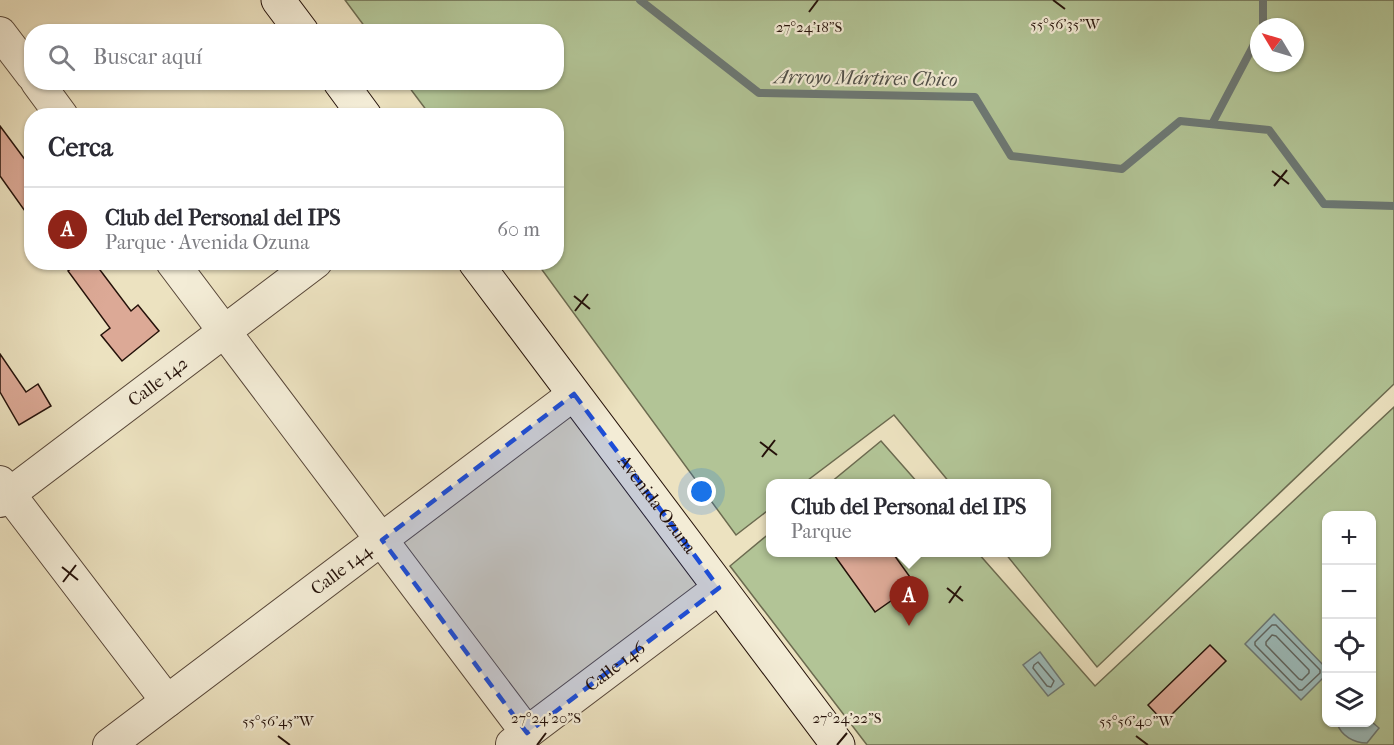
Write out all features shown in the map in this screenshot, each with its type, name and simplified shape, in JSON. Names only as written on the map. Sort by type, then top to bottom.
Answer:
[{"type":"main road","points":[[278,0],[296,24]]},
{"type":"main road","points":[[346,90],[359,108]]},
{"type":"main road","name":"Avenida Ozuna","points":[[481,270],[838,745]]},
{"type":"street","points":[[0,33],[24,64]]},
{"type":"street","points":[[43,90],[56,108]]},
{"type":"street","points":[[178,270],[382,540],[519,739]]},
{"type":"street","name":"Calle 142","points":[[3,492],[305,270]]},
{"type":"street","name":"Calle 144","points":[[109,745],[574,394]]},
{"type":"street","points":[[3,492],[167,701]]},
{"type":"street","name":"Calle 146","points":[[519,739],[719,588]]},
{"type":"highlighted area","points":[[574,394],[719,588],[527,733],[382,540]]},
{"type":"green space","points":[[345,0],[1394,0],[1394,384],[1097,667],[1008,557],[1051,557],[1051,479],[947,479],[894,415],[809,479],[766,479],[766,512],[736,535],[542,270],[564,270],[564,108],[425,108],[411,90],[564,90],[564,24],[363,24]]},
{"type":"green space","points":[[1394,407],[1394,745],[867,745],[730,566],[766,536],[766,557],[982,557],[1095,686]]},
{"type":"green space","points":[[881,441],[914,479],[835,479]]},
{"type":"water","points":[[1274,614],[1322,664],[1322,679],[1301,700],[1245,644]]},
{"type":"water","points":[[1040,652],[1064,684],[1048,696],[1023,665]]},
{"type":"water","points":[[1376,725],[1379,728],[1367,743],[1349,738],[1339,728]]},
{"type":"building","points":[[0,126],[24,158],[24,210],[0,176]]},
{"type":"building","points":[[100,270],[131,311],[138,305],[159,331],[122,361],[101,335],[110,328],[68,271]]},
{"type":"building","points":[[0,354],[26,392],[38,384],[51,406],[19,425],[0,392]]},
{"type":"building","points":[[836,557],[896,557],[915,584],[875,612]]},
{"type":"building","points":[[1210,645],[1226,661],[1164,722],[1148,705]]},
{"type":"waterway","name":"Arroyo Mártires Chico","points":[[640,0],[759,93],[975,97],[1011,156],[1122,169],[1180,121],[1269,130],[1324,204],[1394,206]]},
{"type":"waterway","points":[[1263,0],[1263,18]]},
{"type":"waterway","points":[[1212,124],[1250,52]]},
{"type":"place","name":"Club del Personal del IPS","points":[[909,626]]}]
